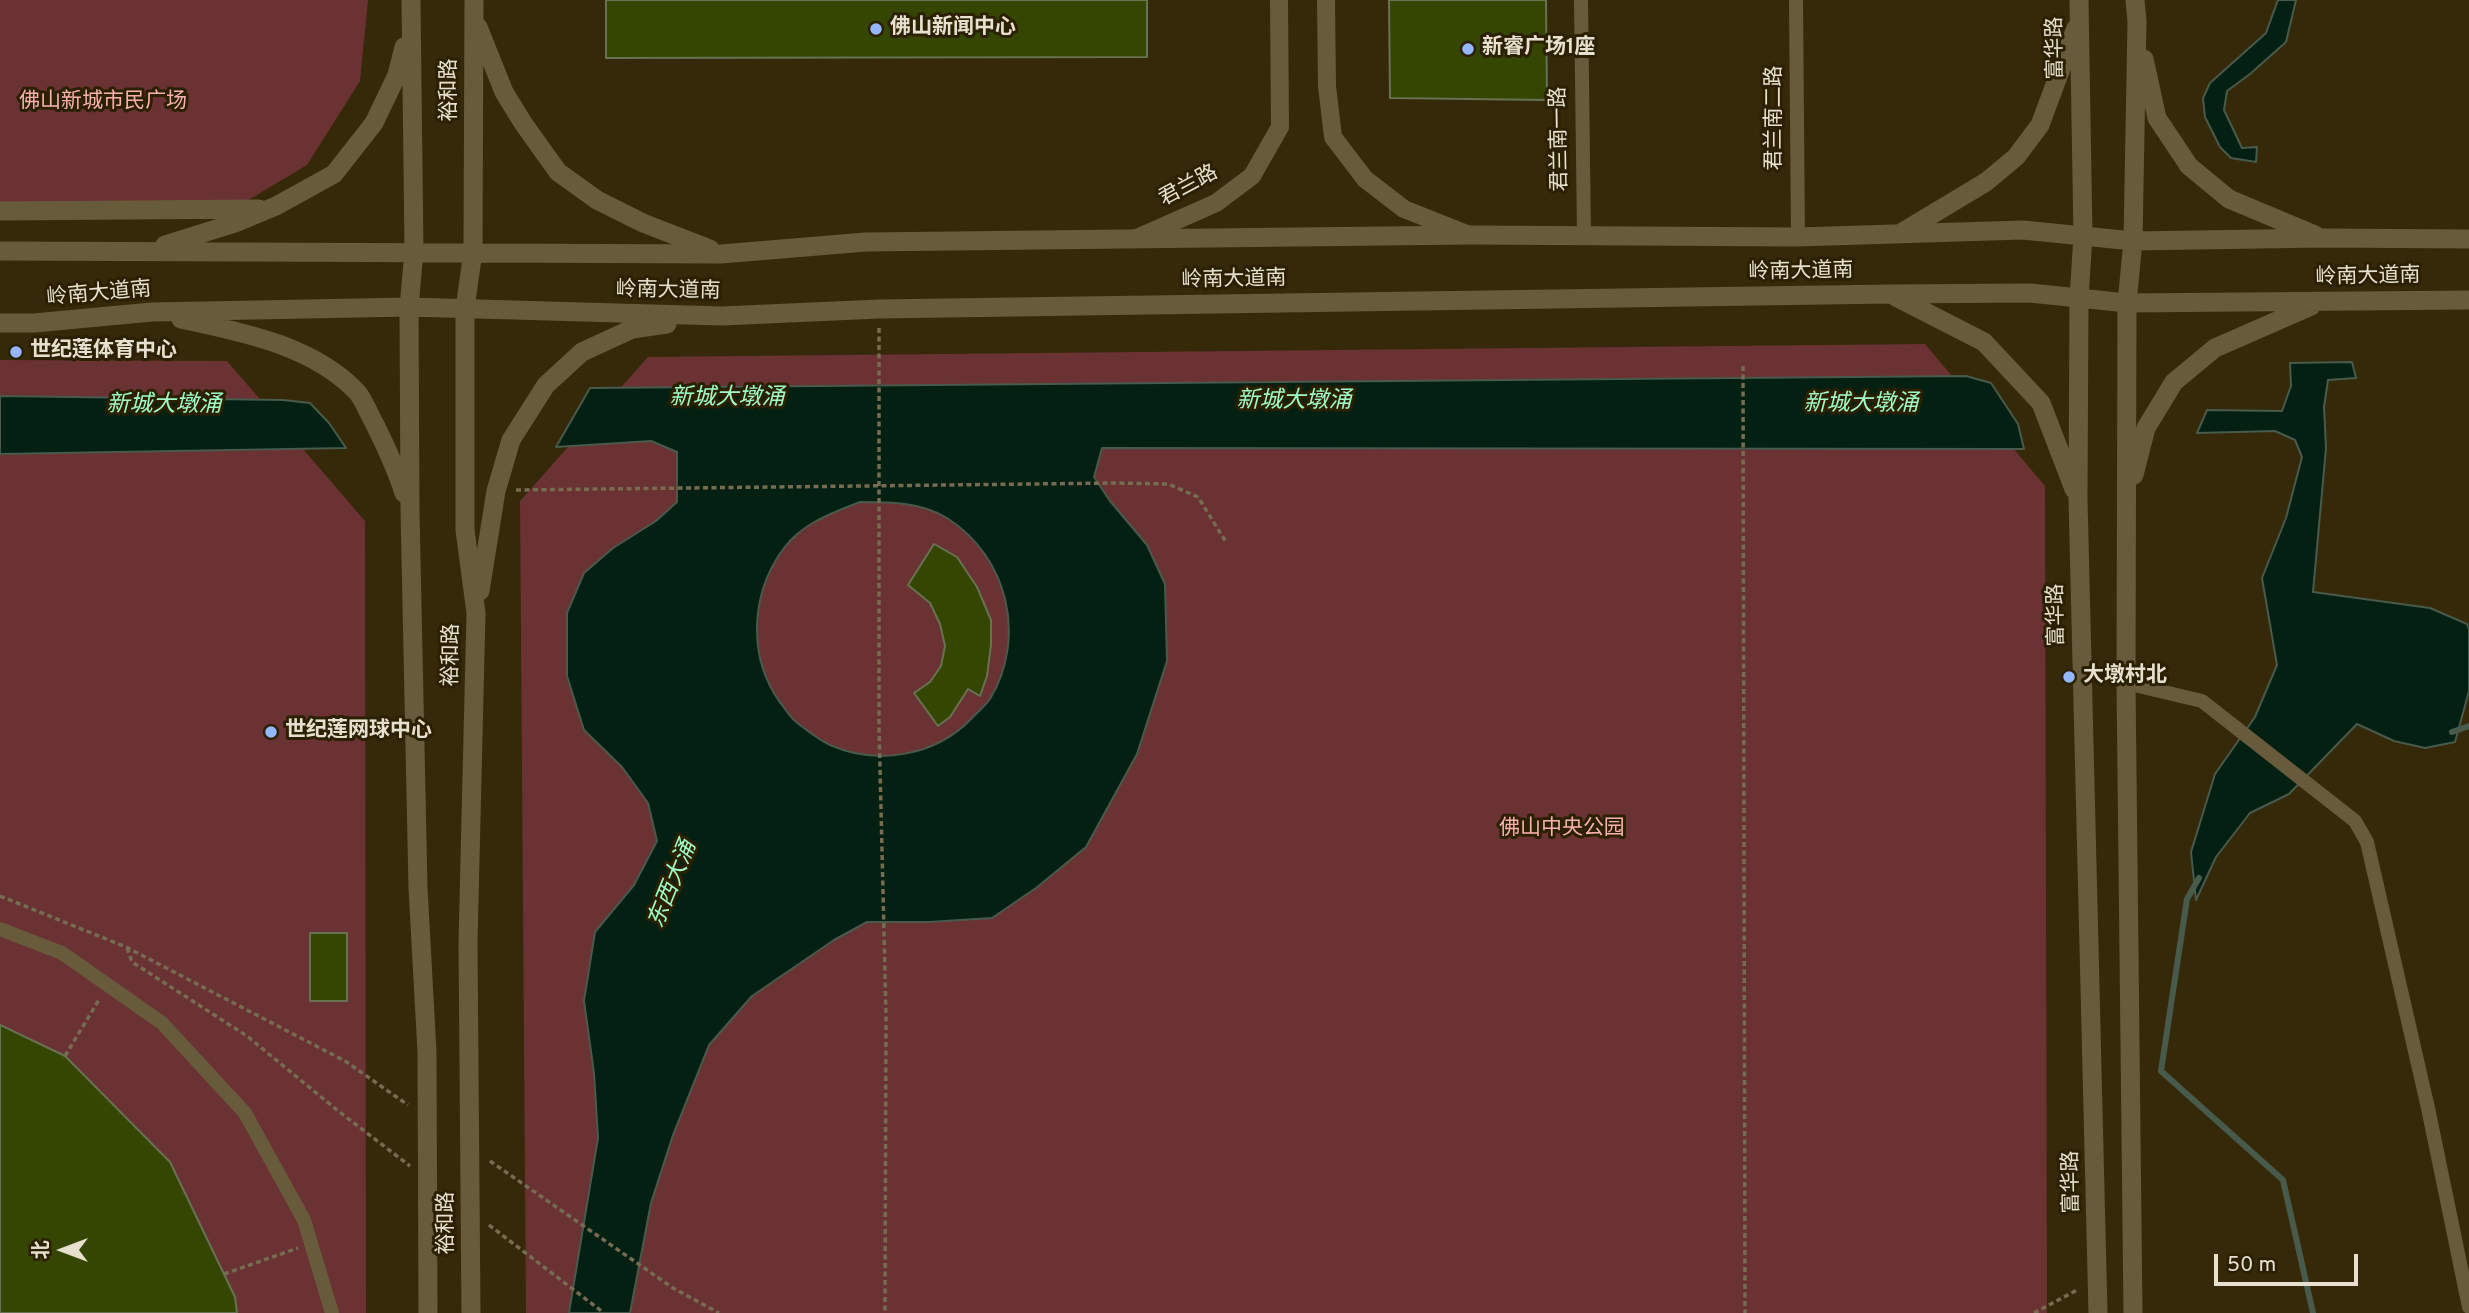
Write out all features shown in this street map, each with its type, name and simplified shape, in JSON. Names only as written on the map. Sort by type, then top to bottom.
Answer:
[{"type":"main road","points":[[2135,0],[2157,118],[2189,166],[2229,199],[2323,238]]},
{"type":"main road","points":[[147,251],[235,223],[334,174],[374,123],[397,75],[411,9]]},
{"type":"main road","name":"裕和路","points":[[411,9],[414,251],[409,307],[410,510],[418,888],[427,1052],[428,1313]]},
{"type":"main road","points":[[1898,234],[1986,182],[2016,157],[2040,125],[2080,9]]},
{"type":"main road","name":"富华路","points":[[2080,9],[2083,236],[2079,298],[2078,499],[2098,1313]]},
{"type":"main road","points":[[474,10],[504,92],[558,172],[597,200],[720,254]]},
{"type":"main road","name":"裕和路","points":[[471,1313],[468,942],[476,613],[465,530],[465,309],[473,251],[474,10]]},
{"type":"main road","points":[[2133,1313],[2126,503],[2127,303],[2133,241],[2137,21]]},
{"type":"main road","points":[[0,211],[267,209]]},
{"type":"main road","name":"岭南大道南","points":[[0,251],[720,254],[866,242],[1470,235],[1798,237],[2023,230],[2133,241],[2469,239]]},
{"type":"main road","name":"岭南大道南","points":[[0,323],[34,323],[152,312],[409,307],[722,316],[880,309],[1891,294],[2030,293],[2127,303],[2469,300]]},
{"type":"main road","points":[[1891,294],[1984,342],[2041,403],[2078,499]]},
{"type":"main road","points":[[2126,503],[2146,428],[2174,382],[2214,348],[2320,302]]},
{"type":"main road","points":[[152,312],[234,331],[280,345],[325,364],[358,393],[392,457],[410,510]]},
{"type":"main road","points":[[476,613],[496,491],[511,440],[546,385],[582,352],[632,329],[722,316]]},
{"type":"street","name":"君兰路","points":[[1132,240],[1216,203],[1252,176],[1280,127],[1279,0]]},
{"type":"street","points":[[1326,0],[1327,86],[1333,137],[1365,178],[1404,209],[1470,235]]},
{"type":"street","name":"君兰南一路","points":[[1581,0],[1584,235]]},
{"type":"street","name":"君兰南二路","points":[[1796,0],[1798,237]]},
{"type":"street","points":[[2126,684],[2202,701],[2355,821],[2367,842],[2428,1108],[2469,1307]]},
{"type":"street","points":[[0,929],[62,953],[162,1023],[245,1113],[304,1220],[332,1313]]},
{"type":"path","points":[[880,309],[877,486],[878,726],[885,964],[885,1313]]},
{"type":"path","points":[[1743,366],[1745,1313]]},
{"type":"path","points":[[496,491],[1168,484],[1198,497],[1226,542]]},
{"type":"path","points":[[0,896],[127,947],[345,1061],[413,1108]]},
{"type":"path","points":[[127,947],[132,962],[247,1036],[337,1110]]},
{"type":"path","points":[[65,1056],[107,985]]},
{"type":"path","points":[[481,1155],[673,1287],[719,1313]]},
{"type":"path","points":[[224,1274],[311,1243]]},
{"type":"path","points":[[2034,1313],[2098,1280]]},
{"type":"green space","name":"佛山新城市民广场","points":[[0,0],[368,0],[360,81],[307,165],[245,202],[0,207]]},
{"type":"green space","name":"佛山中央公园","points":[[1925,344],[2045,486],[2047,1313],[526,1313],[520,501],[648,357]]},
{"type":"green space","points":[[0,360],[227,361],[365,521],[366,1313],[0,1313]]},
{"type":"water","points":[[2278,0],[2296,0],[2286,42],[2227,91],[2224,110],[2242,148],[2257,147],[2256,162],[2231,158],[2220,147],[2205,117],[2203,98],[2210,83],[2266,33]]},
{"type":"water","points":[[2352,362],[2356,378],[2328,380],[2324,407],[2326,448],[2313,592],[2430,608],[2467,624],[2469,691],[2455,742],[2425,748],[2394,741],[2357,724],[2289,794],[2250,813],[2216,857],[2196,900],[2191,852],[2215,774],[2255,717],[2277,665],[2262,578],[2286,518],[2302,457],[2295,440],[2275,431],[2197,433],[2207,410],[2282,411],[2291,386],[2290,363]]},
{"type":"water","points":[[1966,376],[1991,383],[2018,424],[2024,449],[1102,448],[1094,477],[1110,501],[1147,545],[1165,584],[1167,661],[1137,754],[1086,847],[1036,888],[992,918],[867,922],[834,940],[752,996],[709,1045],[673,1135],[651,1203],[630,1313],[569,1313],[598,1138],[594,1073],[584,1001],[595,932],[634,885],[657,841],[648,803],[622,767],[584,730],[567,676],[567,613],[584,573],[613,548],[656,521],[677,502],[677,452],[651,441],[556,447],[590,388]],"holes":[[[860,502],[905,504],[927,509],[947,518],[968,534],[985,554],[997,576],[1005,600],[1009,625],[1007,650],[1001,675],[990,699],[958,731],[924,749],[906,754],[867,755],[848,751],[830,745],[795,721],[769,683],[758,644],[759,604],[773,565],[784,548],[800,532],[819,520]]]},
{"type":"water","name":"新城大墩涌","points":[[0,396],[283,400],[310,403],[329,423],[346,448],[0,454]]},
{"type":"building","name":"佛山新闻中心","points":[[606,0],[1147,0],[1147,57],[606,58]]},
{"type":"building","name":"新睿广场1座","points":[[1389,0],[1546,0],[1547,100],[1390,98]]},
{"type":"building","points":[[934,544],[957,557],[977,587],[991,620],[987,676],[980,696],[968,689],[950,717],[938,726],[914,693],[930,682],[941,666],[945,646],[940,624],[930,603],[908,585]]},
{"type":"building","points":[[310,933],[347,933],[347,1001],[310,1001]]},
{"type":"building","points":[[0,1025],[65,1056],[170,1162],[235,1297],[237,1313],[0,1313]]},
{"type":"waterway","points":[[2452,732],[2469,726]]},
{"type":"waterway","points":[[2199,878],[2187,899],[2161,1071],[2283,1180],[2313,1313]]},
{"type":"place","name":"佛山新闻中心","points":[[876,29]]},
{"type":"place","name":"新睿广场1座","points":[[1468,49]]},
{"type":"place","name":"世纪莲体育中心","points":[[16,352]]},
{"type":"place","name":"大墩村北","points":[[2069,677]]},
{"type":"place","name":"世纪莲网球中心","points":[[271,732]]},
{"type":"water label","name":"东西大涌","points":[[674,885]]}]
